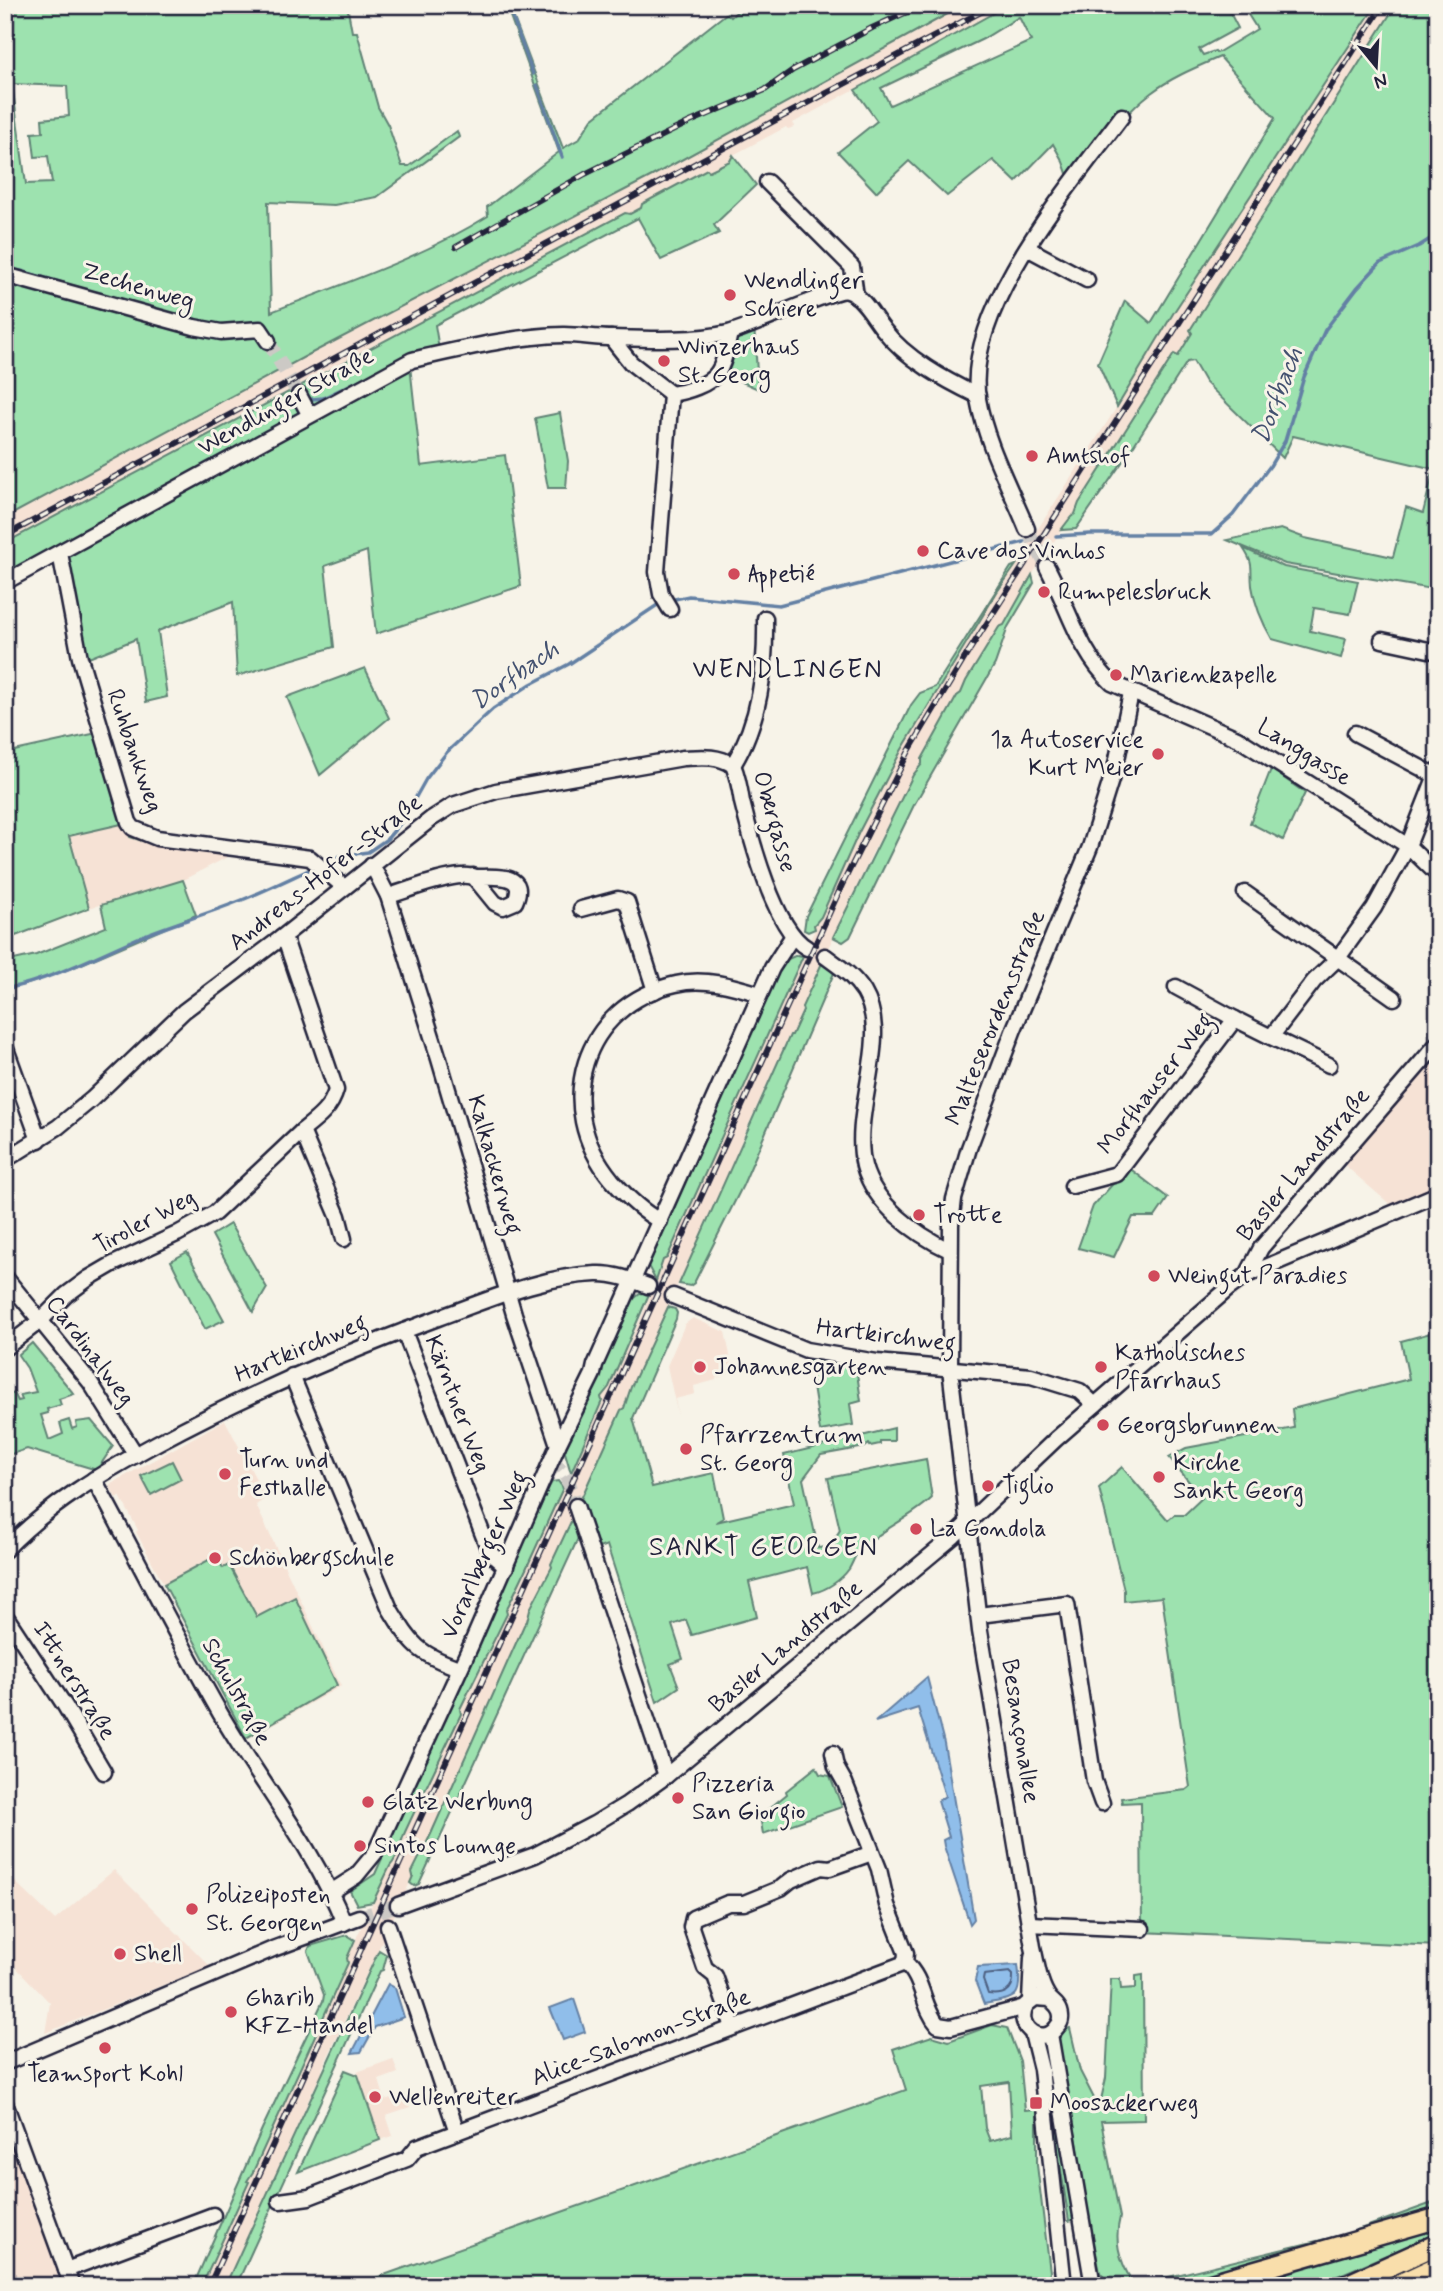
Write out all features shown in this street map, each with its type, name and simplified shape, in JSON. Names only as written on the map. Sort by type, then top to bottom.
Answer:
[{"type":"highway","points":[[1202,2286],[1438,2218]]},
{"type":"highway","points":[[1345,2286],[1438,2244]]},
{"type":"highway","points":[[1395,2286],[1438,2266]]},
{"type":"street","points":[[1027,529],[984,429],[977,375],[985,332],[999,295],[1027,248],[1122,116]]},
{"type":"street","points":[[767,182],[852,267],[856,296],[888,336],[925,366],[978,396]]},
{"type":"street","points":[[1027,248],[1087,280]]},
{"type":"street","name":"Zechenweg","points":[[5,275],[194,327],[220,332],[247,328],[264,335]]},
{"type":"street","name":"Wendlinger Straße","points":[[5,582],[412,360],[477,346],[563,335],[611,338],[705,337],[730,333],[796,309],[835,291],[847,290],[856,296]]},
{"type":"street","points":[[611,338],[631,363],[671,394],[710,380],[719,372],[730,333]]},
{"type":"street","points":[[667,604],[657,572],[671,394]]},
{"type":"street","points":[[299,395],[309,414]]},
{"type":"street","name":"Ruhbankweg","points":[[60,553],[80,658],[133,828],[157,838],[310,858],[344,887]]},
{"type":"street","points":[[1047,567],[1087,654],[1112,683],[1131,693]]},
{"type":"street","name":"Obergasse","points":[[765,618],[765,667],[762,683],[747,741],[733,765],[778,915],[792,937],[807,948]]},
{"type":"street","points":[[1382,640],[1438,652]]},
{"type":"street","name":"Langgasse","points":[[1131,693],[1212,725],[1237,738],[1408,846],[1438,875]]},
{"type":"street","name":"Malteserordensstraße","points":[[969,1523],[950,1368],[949,1250],[954,1199],[960,1171],[1014,1030],[1090,847],[1116,764],[1131,693]]},
{"type":"street","points":[[1271,1037],[1314,982],[1338,958],[1374,908],[1408,846],[1437,774],[1355,733]]},
{"type":"street","name":"Andreas-Hofer-Straße","points":[[5,1160],[39,1140],[92,1099],[184,1011],[281,938],[431,818],[453,805],[473,797],[683,758],[709,756],[733,765]]},
{"type":"street","name":"Kalkackerweg","points":[[372,865],[388,896],[508,1293],[558,1445]]},
{"type":"street","points":[[388,896],[460,876],[473,876]]},
{"type":"street","points":[[1245,893],[1394,998]]},
{"type":"street","points":[[581,909],[618,899],[627,902],[655,990]]},
{"type":"street","name":"Vorarlberger Weg","points":[[331,1892],[356,1876],[375,1853],[506,1567],[558,1445],[593,1374],[760,994],[792,937]]},
{"type":"street","name":"Tiroler Weg","points":[[5,1348],[89,1278],[215,1213],[333,1102],[336,1090],[287,945],[281,938]]},
{"type":"street","points":[[825,956],[853,977],[864,993],[872,1018],[874,1047],[863,1130],[864,1164],[869,1180],[882,1200],[913,1228],[949,1250]]},
{"type":"street","points":[[660,1221],[636,1205],[601,1166],[587,1136],[580,1094],[586,1057],[601,1029],[622,1009],[655,990],[692,982],[734,986],[760,994]]},
{"type":"street","name":"Morfhauser Weg","points":[[1176,988],[1329,1065]]},
{"type":"street","name":"Morfhauser Weg","points":[[1072,1186],[1117,1174],[1235,1019]]},
{"type":"street","name":"Basler Landstraße","points":[[398,1905],[535,1855],[627,1804],[666,1776],[969,1523],[1041,1453],[1228,1288],[1247,1275],[1261,1248],[1438,1043]]},
{"type":"street","points":[[5,1046],[39,1140]]},
{"type":"street","points":[[302,1131],[338,1216],[344,1240]]},
{"type":"street","points":[[1247,1275],[1438,1195]]},
{"type":"street","name":"Hartkirchweg","points":[[5,1550],[48,1511],[94,1479],[243,1398],[292,1376],[508,1293],[583,1275],[599,1274],[648,1286]]},
{"type":"street","name":"Cardinalweg","points":[[5,1277],[90,1382],[136,1455]]},
{"type":"street","name":"Hartkirchweg","points":[[673,1296],[806,1350],[877,1362],[1031,1376],[1080,1391],[1095,1405]]},
{"type":"street","name":"Kärntner Weg","points":[[404,1331],[490,1553],[506,1567]]},
{"type":"street","points":[[292,1376],[390,1609],[411,1643],[433,1660],[459,1668]]},
{"type":"street","name":"Schulstraße","points":[[94,1479],[219,1712],[317,1864],[344,1923]]},
{"type":"street","points":[[576,1506],[666,1776]]},
{"type":"street","name":"Besançonallee","points":[[969,1523],[979,1615],[1032,1947],[1040,1978],[1061,2015],[1057,2028],[1049,2034],[1092,2279]]},
{"type":"street","points":[[979,1615],[1067,1605],[1094,1781],[1102,1803]]},
{"type":"street","name":"Ittnerstraße","points":[[5,1615],[65,1706],[104,1772]]},
{"type":"street","points":[[833,1753],[836,1767],[879,1869],[887,1905],[906,1954],[905,1963],[915,1971],[932,2018],[938,2025],[951,2027],[990,2015],[1027,2015]]},
{"type":"street","points":[[733,2027],[715,1976],[705,1968],[691,1927],[693,1918],[728,1903],[744,1903],[821,1867],[830,1868],[872,1853]]},
{"type":"street","points":[[5,2063],[273,1949],[359,1917]]},
{"type":"street","points":[[1029,1924],[1142,1929]]},
{"type":"street","points":[[388,1927],[457,2132]]},
{"type":"street","name":"Besançonallee","points":[[1032,1947],[1027,2015],[1041,2069],[1063,2284]]},
{"type":"street","name":"Alice-Salomon-Straße","points":[[280,2201],[309,2197],[407,2159],[416,2147],[905,1963]]},
{"type":"street","points":[[1027,2015],[1040,1997],[1051,1999]]},
{"type":"street","points":[[1027,2015],[1042,2035],[1049,2034]]},
{"type":"street","points":[[5,2102],[72,2286]]},
{"type":"street","points":[[66,2270],[213,2215]]},
{"type":"street","points":[[1092,2279],[1102,2286]]},
{"type":"shaded area","points":[[964,5],[1008,5],[793,123],[794,127],[786,127],[733,155],[730,161],[709,171],[707,169],[642,204],[641,208],[344,361],[5,543],[5,518],[308,355],[652,176]]},
{"type":"shaded area","points":[[1376,5],[1396,5],[1190,330],[1192,333],[1177,356],[1174,354],[1079,503],[1075,515],[1070,517],[1032,575],[1004,625],[999,627],[957,696],[872,854],[814,979],[792,1035],[789,1035],[741,1142],[685,1274],[682,1275],[631,1387],[624,1409],[620,1411],[551,1564],[552,1567],[412,1872],[413,1876],[322,2069],[323,2074],[225,2286],[200,2286],[348,1963],[347,1958],[461,1714],[460,1709],[571,1473],[602,1401],[601,1397],[609,1387],[642,1315],[663,1260],[667,1258],[815,929],[814,925],[821,917],[859,832],[897,758],[997,592],[1115,410],[1174,312]]},
{"type":"shaded area","points":[[126,823],[154,839],[239,851],[183,880],[89,908],[68,836]]},
{"type":"shaded area","points":[[1438,1051],[1438,1187],[1393,1207],[1341,1162]]},
{"type":"shaded area","name":"Johannesgarten","points":[[693,1318],[725,1332],[733,1369],[716,1380],[694,1386],[695,1394],[675,1399],[678,1416],[667,1366],[685,1324]]},
{"type":"shaded area","name":"Schönbergschule","points":[[225,1420],[266,1498],[256,1505],[341,1686],[247,1739],[136,1532],[138,1530],[120,1496],[116,1498],[109,1485]]},
{"type":"shaded area","points":[[114,1870],[210,1966],[45,2033],[50,2003],[9,1960],[5,1963],[5,1872],[55,1920]]},
{"type":"shaded area","name":"Wellenreiter","points":[[393,2059],[398,2073],[379,2080],[385,2100],[405,2093],[410,2107],[386,2115],[393,2136],[380,2140],[357,2072]]},
{"type":"shaded area","points":[[10,2132],[62,2286],[5,2286],[5,2134]]},
{"type":"green space","points":[[5,5],[347,5],[352,32],[357,32],[378,107],[388,125],[402,166],[409,166],[457,131],[459,137],[377,197],[334,205],[268,202],[271,312],[382,269],[462,231],[488,216],[487,207],[559,152],[506,5],[509,5],[563,148],[579,139],[592,119],[727,13],[731,17],[744,5],[964,5],[652,176],[308,355],[5,518]],"holes":[[[12,84],[67,86],[69,116],[42,119],[43,132],[32,133],[35,157],[48,156],[52,183],[26,184]]]},
{"type":"green space","points":[[1008,5],[1165,5],[1170,15],[1193,5],[1226,5],[1238,28],[1199,49],[1203,55],[1215,51],[1217,53],[1257,29],[1242,5],[1376,5],[1174,312],[1117,407],[1098,363],[1125,301],[1151,323],[1275,118],[1220,57],[1167,82],[1140,102],[1070,182],[1053,144],[1016,182],[993,160],[947,196],[909,161],[876,192],[838,152],[877,121],[855,90]],"holes":[[[1019,17],[1031,41],[890,105],[881,88],[983,39]]]},
{"type":"green space","points":[[1396,5],[1438,5],[1438,590],[1285,564],[1227,540],[1281,529],[1305,538],[1393,557],[1406,507],[1423,513],[1434,469],[1293,436],[1283,458],[1205,382],[1193,361],[1187,362],[1076,529],[1061,530],[1075,514],[1079,503],[1174,354],[1178,356],[1192,333],[1190,330]]},
{"type":"green space","points":[[733,155],[756,185],[714,225],[719,233],[661,260],[638,218],[435,325],[439,349],[409,356],[421,466],[505,455],[521,586],[376,634],[367,551],[325,566],[334,647],[237,676],[233,602],[158,631],[167,697],[146,702],[136,639],[86,659],[131,818],[154,840],[152,844],[130,837],[126,823],[69,836],[89,908],[5,940],[5,753],[97,733],[57,567],[49,560],[5,584],[5,543],[625,213],[630,214],[641,208],[642,204],[707,169],[709,171],[730,161]]},
{"type":"green space","points":[[754,324],[758,389],[719,372],[730,333]]},
{"type":"green space","points":[[560,413],[568,461],[566,488],[548,488],[535,418]]},
{"type":"green space","points":[[1243,548],[1284,567],[1358,581],[1350,614],[1314,608],[1310,631],[1346,639],[1341,658],[1272,639],[1257,607],[1252,586],[1251,563]]},
{"type":"green space","points":[[1016,565],[901,751],[859,832],[821,917],[814,925],[815,929],[808,932],[804,930],[806,916],[911,705],[920,693],[935,687],[1011,567]]},
{"type":"green space","points":[[1032,575],[1034,583],[1008,627],[995,664],[914,805],[850,937],[843,942],[833,937],[913,775],[922,764],[922,759],[957,696],[999,627],[1004,625]]},
{"type":"green space","points":[[365,668],[389,718],[320,775],[287,697]]},
{"type":"green space","points":[[1271,769],[1305,793],[1283,840],[1250,823]]},
{"type":"green space","points":[[183,880],[196,915],[77,966],[28,984],[5,989],[5,962],[36,955],[106,927],[101,905]]},
{"type":"green space","points":[[797,955],[803,956],[667,1258],[663,1260],[656,1281],[648,1266],[779,971],[788,959]]},
{"type":"green space","points":[[822,963],[834,973],[743,1185],[694,1283],[690,1286],[679,1284],[803,1011],[802,1007]]},
{"type":"green space","points":[[1128,1167],[1168,1198],[1155,1217],[1133,1217],[1114,1257],[1078,1248],[1093,1206]]},
{"type":"green space","points":[[230,1224],[267,1288],[253,1312],[212,1235]]},
{"type":"green space","points":[[187,1252],[224,1320],[205,1329],[171,1261]]},
{"type":"green space","points":[[641,1293],[649,1294],[609,1387],[601,1397],[602,1401],[571,1473],[564,1449],[631,1301]]},
{"type":"green space","points":[[668,1307],[675,1309],[676,1319],[633,1418],[652,1487],[714,1473],[723,1518],[716,1522],[794,1504],[784,1455],[894,1428],[894,1441],[880,1441],[880,1444],[821,1455],[803,1479],[818,1548],[829,1547],[840,1530],[828,1478],[926,1459],[932,1498],[865,1546],[846,1573],[823,1590],[813,1593],[807,1567],[749,1582],[757,1617],[692,1635],[686,1620],[672,1625],[683,1659],[670,1664],[679,1687],[657,1702],[607,1545],[599,1548],[581,1499]]},
{"type":"green space","points":[[1438,1331],[1438,1946],[1142,1932],[1141,1802],[1122,1803],[1121,1798],[1186,1790],[1190,1787],[1162,1597],[1124,1601],[1124,1590],[1099,1488],[1122,1467],[1168,1520],[1174,1515],[1184,1515],[1202,1498],[1169,1457],[1186,1448],[1294,1428],[1292,1409],[1409,1379],[1401,1341]]},
{"type":"green space","points":[[32,1343],[74,1394],[59,1399],[61,1405],[47,1409],[48,1413],[41,1415],[49,1440],[63,1434],[60,1423],[69,1420],[72,1429],[77,1427],[76,1422],[91,1420],[113,1446],[97,1470],[27,1449],[5,1456],[5,1408],[8,1406],[5,1397],[14,1393],[18,1401],[22,1400],[20,1395],[36,1392],[27,1368],[18,1355]]},
{"type":"green space","points":[[808,1355],[856,1366],[861,1401],[850,1404],[853,1425],[820,1431]]},
{"type":"green space","points":[[172,1461],[181,1479],[151,1495],[141,1476]]},
{"type":"green space","points":[[558,1481],[563,1488],[506,1610],[507,1614],[460,1709],[461,1714],[395,1858],[373,1902],[357,1905],[350,1891],[375,1874],[549,1487],[552,1482]]},
{"type":"green space","points":[[574,1515],[580,1534],[419,1884],[414,1886],[410,1883],[412,1872]]},
{"type":"green space","points":[[216,1556],[223,1568],[229,1565],[257,1617],[295,1597],[337,1685],[246,1738],[164,1584]]},
{"type":"green space","points":[[816,1767],[820,1774],[830,1776],[842,1807],[763,1834],[760,1816]]},
{"type":"green space","points":[[347,1935],[355,1940],[347,1958],[348,1963],[204,2281],[200,2286],[193,2286],[262,2129],[323,2001],[324,1995],[308,1951],[310,1946]]},
{"type":"green space","points":[[379,1950],[387,1955],[383,1970],[380,1971],[236,2286],[225,2286]]},
{"type":"green space","points":[[1143,1975],[1144,2120],[1101,2121],[1120,2217],[1119,2249],[1131,2280],[1141,2283],[1152,2281],[1346,2234],[1438,2201],[1438,2233],[1314,2286],[1112,2286],[1100,2273],[1076,2136],[1064,2093],[1068,2092],[1061,2052],[1057,2052],[1056,2037],[1060,2031],[1070,2028],[1080,2071],[1099,2108],[1106,2078],[1111,1979],[1120,1979],[1121,1989],[1136,1988],[1136,1976]]},
{"type":"green space","points":[[992,2025],[1007,2028],[1020,2061],[1025,2110],[1037,2109],[1037,2165],[1050,2272],[1047,2286],[353,2286],[906,2090],[893,2049],[932,2036],[949,2041]],"holes":[[[1009,2082],[1012,2135],[990,2141],[985,2128],[981,2086]]]},
{"type":"green space","points":[[1049,2054],[1076,2219],[1069,2221],[1043,2056]]},
{"type":"green space","points":[[345,2070],[358,2075],[380,2140],[298,2172]]},
{"type":"water","points":[[927,1677],[944,1743],[974,1919],[970,1924],[944,1846],[943,1840],[949,1837],[938,1801],[945,1796],[918,1708],[875,1722]]},
{"type":"water","points":[[1018,1965],[1019,1985],[1014,1996],[984,2004],[975,1981],[978,1967]]},
{"type":"water","points":[[388,1984],[395,1988],[404,2017],[375,2027],[361,2052],[352,2053]]},
{"type":"water","points":[[574,1999],[585,2032],[563,2040],[550,2008]]},
{"type":"waterway","points":[[508,5],[533,74]]},
{"type":"waterway","points":[[537,85],[562,157]]},
{"type":"waterway","name":"Dorfbach","points":[[1056,536],[1212,534],[1233,515],[1270,466],[1285,441],[1304,377],[1325,330],[1380,263],[1419,246],[1438,234]]},
{"type":"waterway","points":[[5,268],[131,303]]},
{"type":"waterway","points":[[312,399],[323,398],[374,373]]},
{"type":"waterway","name":"Dorfbach","points":[[670,600],[689,596],[779,605],[1024,542]]},
{"type":"waterway","name":"Dorfbach","points":[[322,864],[340,856],[368,852],[387,839],[403,820],[426,779],[447,752],[493,709],[531,684],[569,664],[662,602]]},
{"type":"waterway","name":"Dorfbach","points":[[5,989],[57,973],[140,937],[251,896],[315,867]]},
{"type":"tunnel","points":[[268,341],[299,395]]},
{"type":"tunnel","points":[[1027,529],[1047,567]]},
{"type":"tunnel","points":[[648,1286],[673,1296]]},
{"type":"tunnel","points":[[550,1462],[565,1475],[576,1506]]},
{"type":"tunnel","points":[[359,1917],[398,1905]]},
{"type":"railway","points":[[456,247],[585,174],[690,122],[765,90],[793,70],[922,5]]},
{"type":"railway","points":[[5,536],[994,5]]},
{"type":"railway","points":[[209,2286],[842,885],[909,751],[969,651],[1383,5]]},
{"type":"place","name":"Wendlinger Schiere","points":[[730,295]]},
{"type":"place","name":"Winzerhaus St. Georg","points":[[664,361]]},
{"type":"place","name":"Amtshof","points":[[1032,456]]},
{"type":"place","name":"Cave dos Vinhos","points":[[923,551]]},
{"type":"place","name":"Appetié","points":[[734,574]]},
{"type":"place","name":"Rumpelesbruck","points":[[1044,592]]},
{"type":"place","name":"Marienkapelle","points":[[1116,675]]},
{"type":"place","name":"1a Autoservice Kurt Meier","points":[[1158,754]]},
{"type":"place","name":"Trotte","points":[[919,1215]]},
{"type":"place","name":"Weingut Paradies","points":[[1154,1276]]},
{"type":"place","name":"Johannesgarten","points":[[700,1367]]},
{"type":"place","name":"Katholisches Pfarrhaus","points":[[1101,1367]]},
{"type":"place","name":"Georgsbrunnen","points":[[1103,1425]]},
{"type":"place","name":"Pfarrzentrum St. Georg","points":[[686,1449]]},
{"type":"place","name":"Turn und Festhalle","points":[[225,1474]]},
{"type":"place","name":"Kirche Sankt Georg","points":[[1159,1477]]},
{"type":"place","name":"Tiglio","points":[[988,1486]]},
{"type":"place","name":"La Gondola","points":[[916,1529]]},
{"type":"place","name":"Schönbergschule","points":[[215,1558]]},
{"type":"place","name":"Pizzeria San Giorgio","points":[[678,1798]]},
{"type":"place","name":"Glatz Werbung","points":[[368,1802]]},
{"type":"place","name":"Sintos Lounge","points":[[360,1846]]},
{"type":"place","name":"Polizeiposten St. Georgen","points":[[192,1909]]},
{"type":"place","name":"Shell","points":[[120,1954]]},
{"type":"place","name":"Gharib KFZ-Handel","points":[[231,2012]]},
{"type":"place","name":"Teamsport Kohl","points":[[105,2048]]},
{"type":"place","name":"Wellenreiter","points":[[375,2097]]},
{"type":"place","name":"Moosackerweg","points":[[1036,2103]]},
{"type":"district","name":"WENDLINGEN","points":[[788,670]]},
{"type":"district","name":"SANKT GEORGEN","points":[[764,1548]]}]
